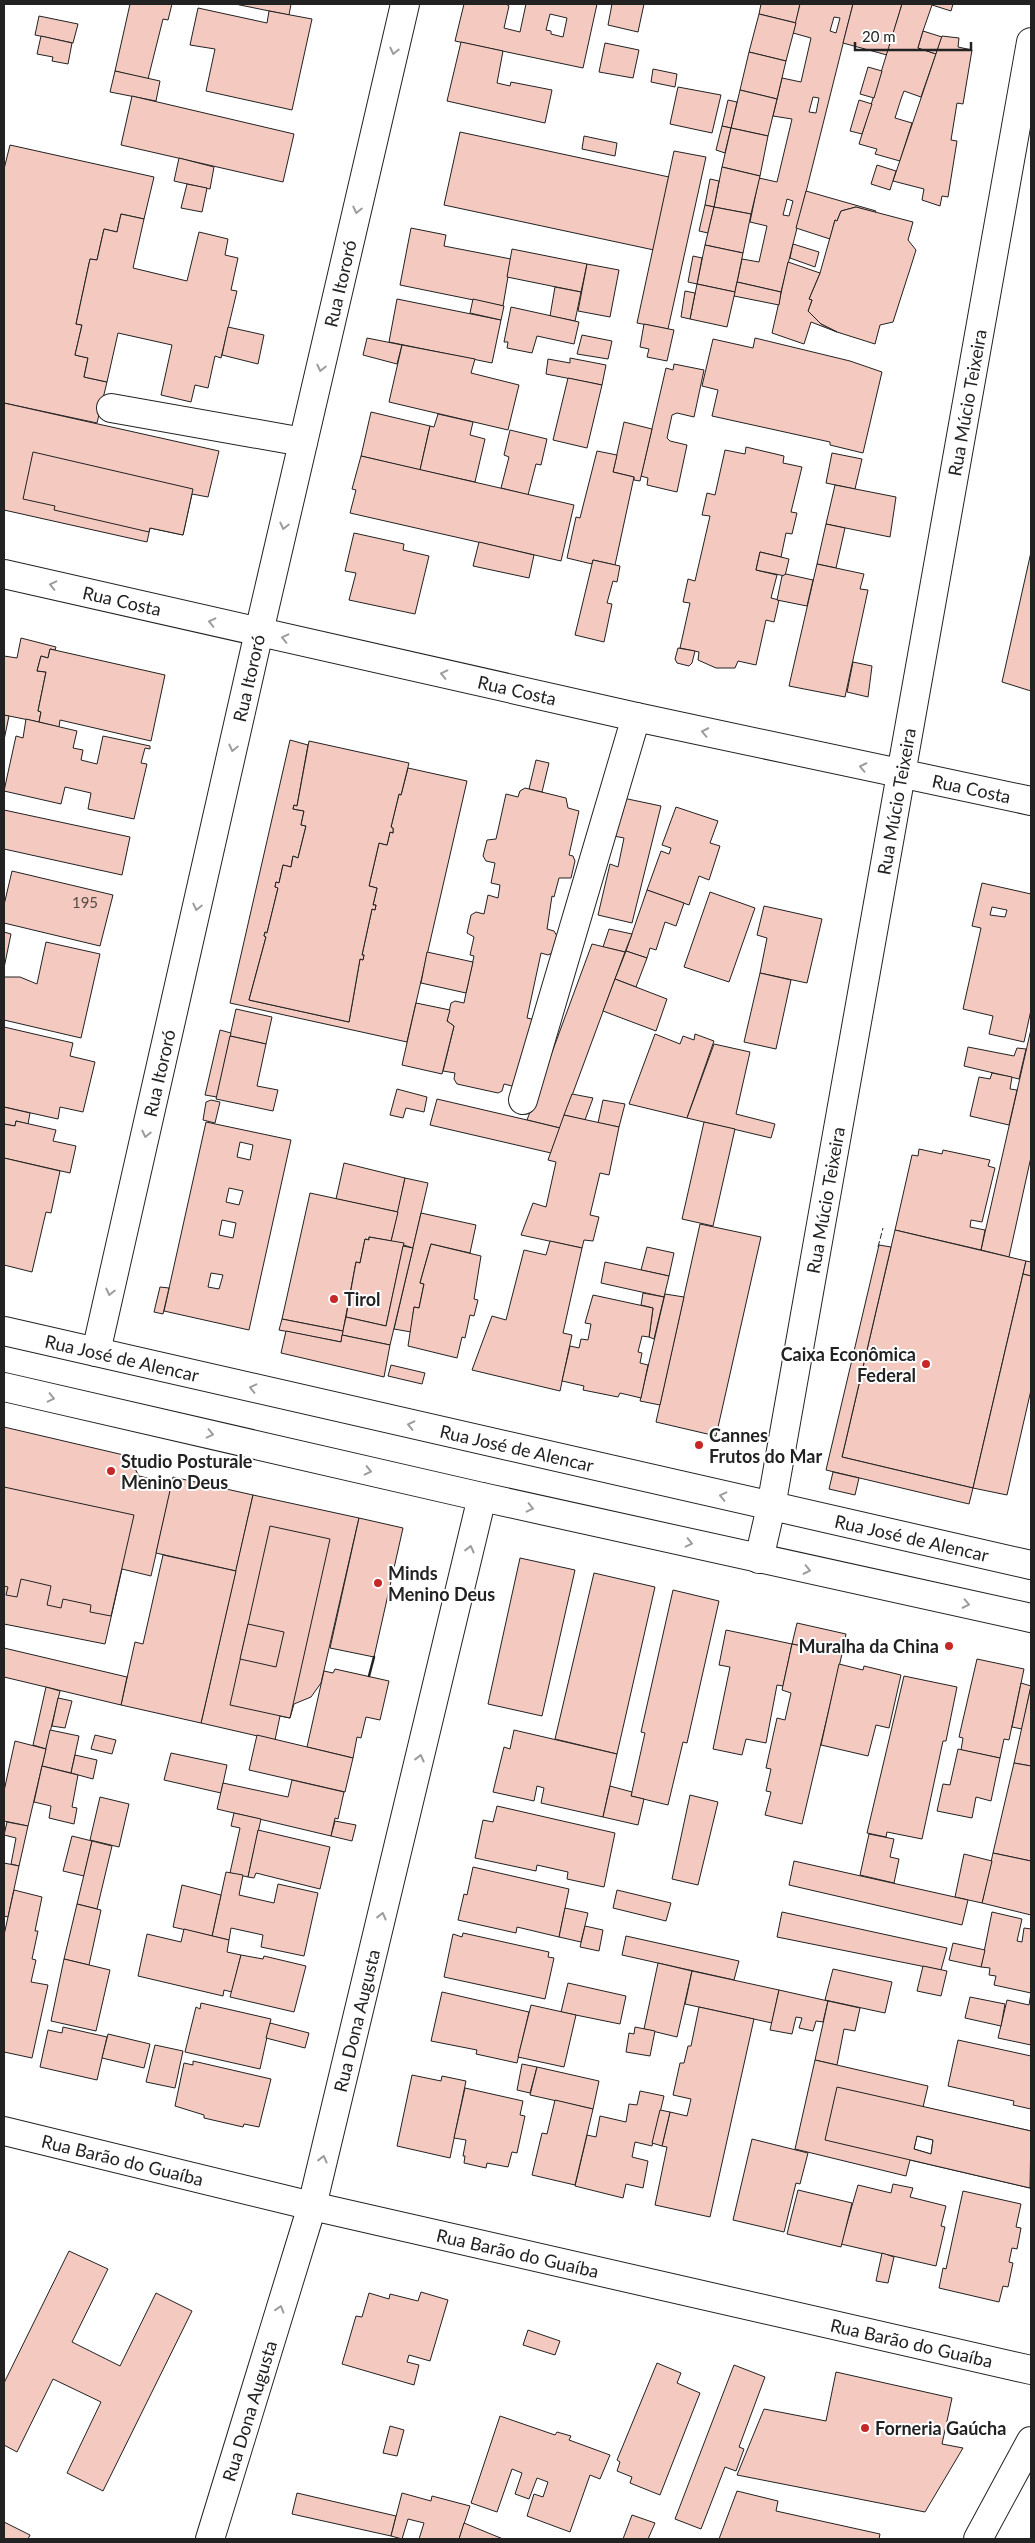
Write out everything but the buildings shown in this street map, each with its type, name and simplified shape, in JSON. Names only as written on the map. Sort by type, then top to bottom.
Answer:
[{"type":"street","name":"Rua Itororó","points":[[96,1352],[259,632],[405,4]]},
{"type":"street","name":"Rua Múcio Teixeira","points":[[759,1559],[771,1507],[1031,42]]},
{"type":"street","points":[[111,408],[303,442]]},
{"type":"street","name":"Rua Costa","points":[[4,574],[636,717],[1031,801]]},
{"type":"street","points":[[523,1100],[636,717]]},
{"type":"street","name":"Rua José de Alencar","points":[[4,1331],[1031,1565]]},
{"type":"street","points":[[4,1387],[482,1497],[1031,1618]]},
{"type":"street","name":"Rua Dona Augusta","points":[[210,2539],[312,2206],[482,1497]]},
{"type":"street","name":"Rua Barão do Guaíba","points":[[4,2131],[312,2206],[1031,2370]]},
{"type":"street","points":[[978,2539],[1031,2441]]},
{"type":"fence","points":[[878,1247],[883,1228]]},
{"type":"wall","points":[[369,1676],[374,1657]]},
{"type":"place","name":"Tirol","points":[[334,1299]]},
{"type":"place","name":"Caixa Econômica Federal","points":[[926,1364]]},
{"type":"place","name":"Cannes Frutos do Mar","points":[[699,1445]]},
{"type":"place","name":"Studio Posturale Menino Deus","points":[[111,1471]]},
{"type":"place","name":"Minds Menino Deus","points":[[378,1583]]},
{"type":"place","name":"Muralha da China","points":[[949,1646]]},
{"type":"place","name":"Forneria Gaúcha","points":[[865,2428]]}]
